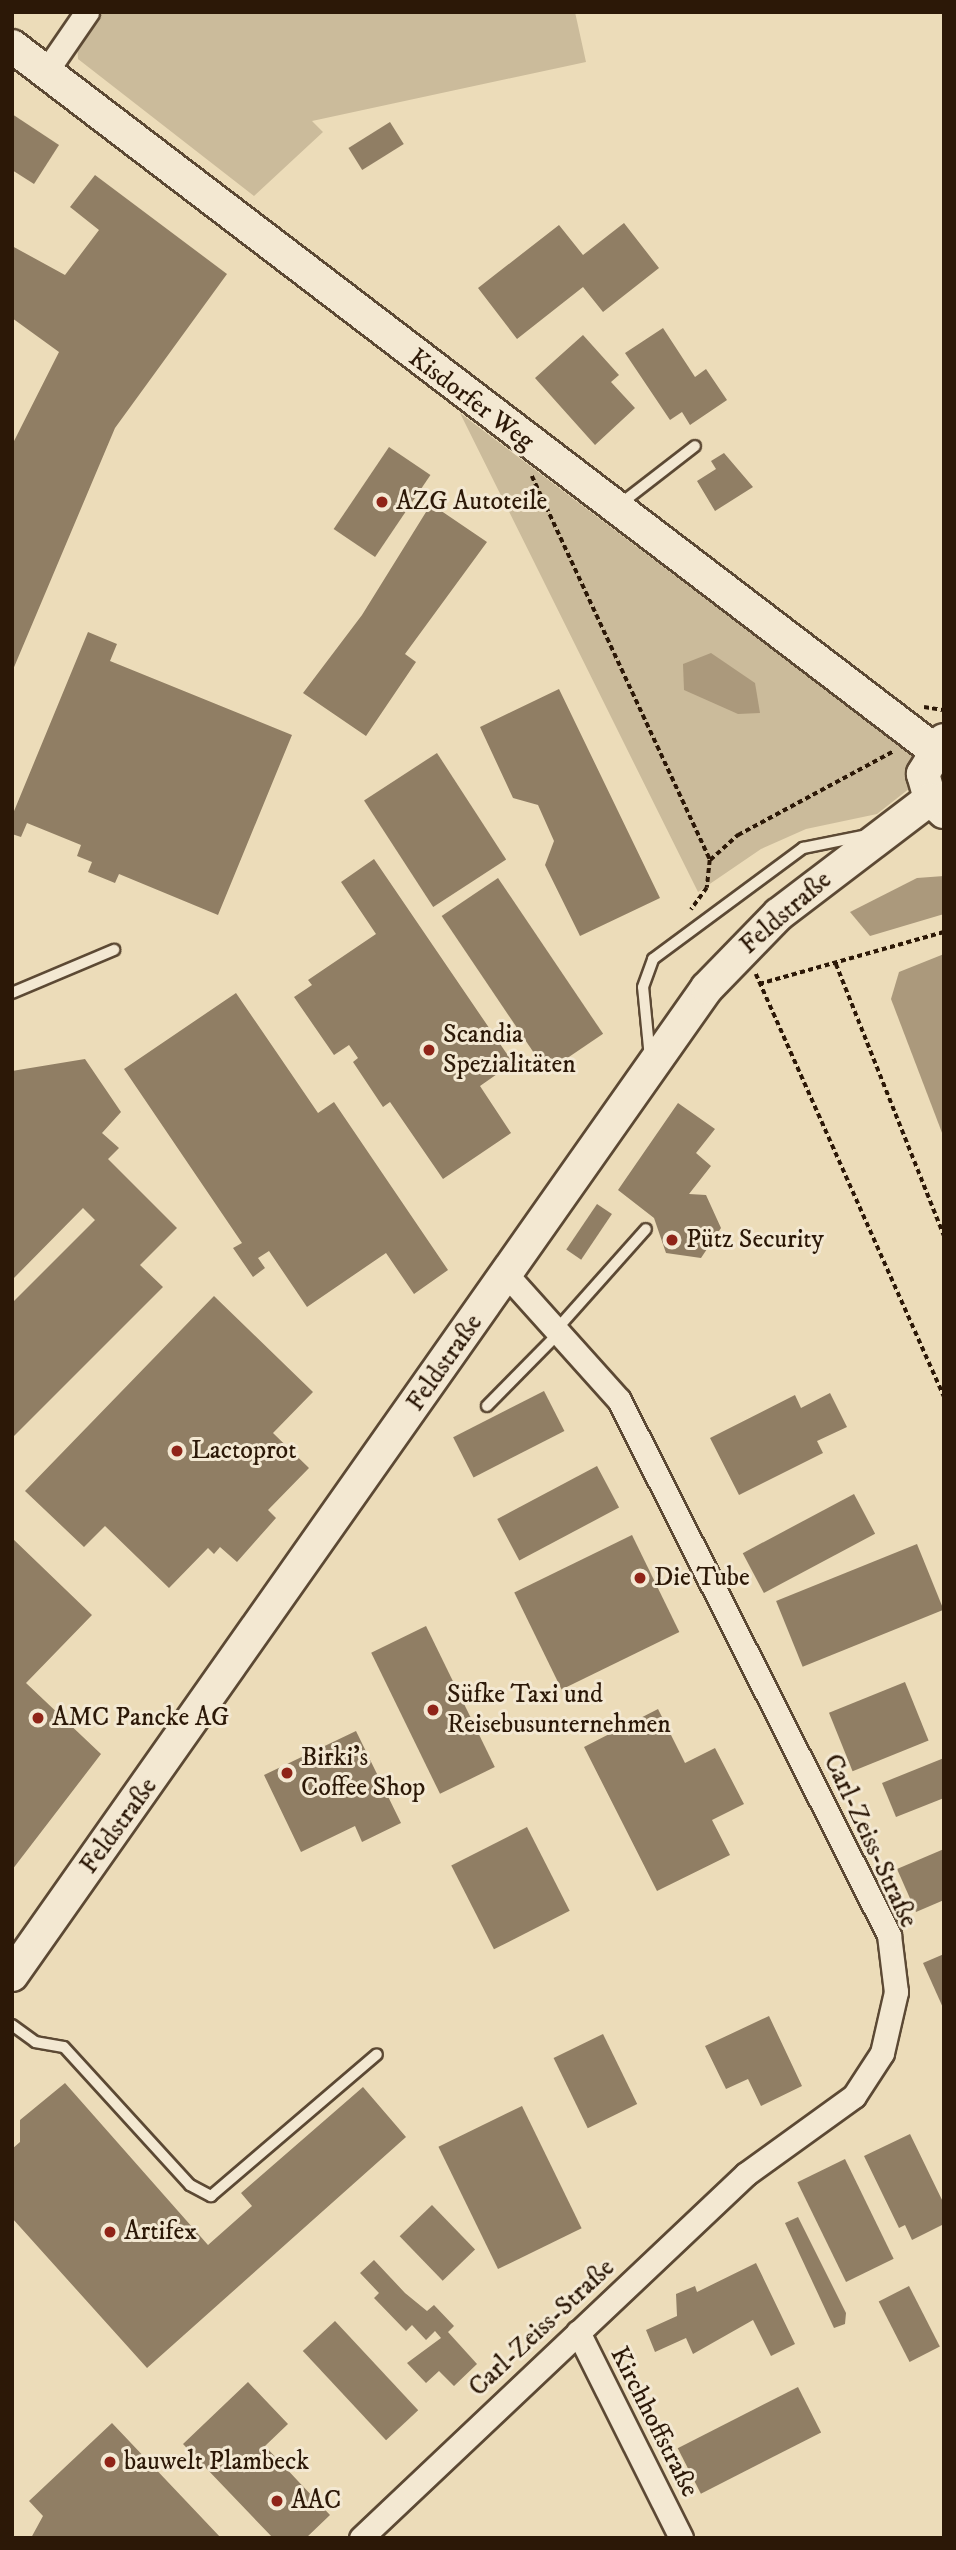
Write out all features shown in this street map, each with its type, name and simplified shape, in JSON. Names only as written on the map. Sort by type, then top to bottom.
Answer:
[{"type":"street","points":[[45,73],[87,12]]},
{"type":"street","name":"Kisdorfer Weg","points":[[12,46],[615,510],[926,732]]},
{"type":"street","points":[[926,732],[923,774],[937,806]]},
{"type":"street","name":"Feldstraße","points":[[12,1975],[651,1067],[743,947],[885,833],[937,806]]},
{"type":"street","name":"Carl-Zeiss-Straße","points":[[361,2538],[746,2174],[854,2096],[882,2053],[896,1992],[889,1935],[619,1401],[507,1275]]},
{"type":"street","name":"Kirchhoffstraße","points":[[578,2332],[681,2538]]},
{"type":"lane","points":[[615,510],[635,488],[695,446]]},
{"type":"lane","points":[[651,1067],[643,987],[653,959],[665,946],[803,848],[845,835],[885,833]]},
{"type":"lane","points":[[12,993],[114,950]]},
{"type":"lane","points":[[486,1406],[558,1332],[646,1229]]},
{"type":"lane","points":[[12,2025],[34,2042],[64,2047],[190,2185],[211,2196],[377,2054]]},
{"type":"path","points":[[528,468],[710,860],[707,888],[665,946]]},
{"type":"path","points":[[710,860],[738,835],[873,765],[926,732],[944,710]]},
{"type":"path","points":[[760,984],[944,932]]},
{"type":"path","points":[[743,947],[944,1397]]},
{"type":"path","points":[[836,964],[944,1235]]},
{"type":"shaded area","points":[[99,12],[575,12],[586,62],[312,121],[323,132],[254,196],[78,59],[77,42]]},
{"type":"shaded area","points":[[460,413],[912,755],[910,788],[877,814],[806,829],[761,849],[698,892]]},
{"type":"shaded area","points":[[711,653],[755,683],[760,713],[738,714],[684,690],[683,664]]},
{"type":"shaded area","points":[[944,876],[944,914],[870,936],[850,912],[917,878]]},
{"type":"shaded area","points":[[944,954],[944,1138],[891,999],[899,972]]},
{"type":"building","points":[[12,114],[59,145],[34,184],[12,170]]},
{"type":"building","points":[[390,122],[404,144],[362,170],[348,148]]},
{"type":"building","points":[[95,175],[227,274],[115,428],[12,672],[12,445],[59,352],[12,318],[12,246],[65,275],[99,230],[70,207]]},
{"type":"building","points":[[624,223],[659,268],[603,312],[583,287],[517,339],[478,288],[559,225],[583,255]]},
{"type":"building","points":[[663,328],[695,377],[706,369],[727,400],[690,425],[682,412],[670,420],[625,353]]},
{"type":"building","points":[[583,335],[619,375],[611,382],[635,408],[595,445],[535,378]]},
{"type":"building","name":"AZG Autoteile","points":[[389,447],[430,475],[375,557],[334,529]]},
{"type":"building","points":[[724,453],[753,487],[715,511],[697,481],[716,469],[711,461]]},
{"type":"building","points":[[431,504],[487,542],[405,654],[416,662],[366,736],[303,693],[362,615]]},
{"type":"building","points":[[88,632],[117,644],[110,661],[292,735],[218,915],[119,874],[115,883],[88,872],[92,862],[77,856],[81,845],[27,823],[21,837],[12,834],[12,816]]},
{"type":"building","points":[[559,689],[660,898],[580,936],[545,865],[554,841],[538,805],[513,798],[480,727]]},
{"type":"building","points":[[437,753],[506,860],[433,907],[364,800]]},
{"type":"building","name":"Scandia Spezialitäten","points":[[374,859],[513,1063],[480,1086],[511,1133],[443,1179],[390,1102],[383,1107],[353,1062],[358,1058],[349,1045],[334,1055],[294,997],[312,985],[308,980],[376,934],[341,882]]},
{"type":"building","points":[[498,878],[603,1034],[547,1072],[442,916]]},
{"type":"building","points":[[236,993],[318,1113],[334,1102],[448,1270],[414,1294],[386,1253],[307,1307],[269,1251],[258,1258],[265,1268],[253,1277],[233,1248],[242,1243],[124,1069]]},
{"type":"building","points":[[85,1059],[121,1112],[102,1133],[119,1148],[108,1159],[177,1228],[140,1265],[163,1287],[12,1438],[12,1303],[95,1220],[83,1208],[12,1280],[12,1071]]},
{"type":"building","points":[[678,1103],[715,1129],[696,1153],[711,1166],[689,1194],[706,1195],[721,1228],[701,1258],[666,1253],[654,1218],[618,1190]]},
{"type":"building","points":[[597,1204],[612,1214],[581,1260],[566,1250]]},
{"type":"building","name":"Lactoprot","points":[[214,1296],[313,1392],[273,1433],[309,1468],[268,1510],[276,1518],[237,1562],[220,1547],[214,1554],[208,1548],[169,1588],[105,1526],[84,1547],[25,1491]]},
{"type":"building","points":[[544,1391],[564,1431],[474,1477],[453,1437]]},
{"type":"building","points":[[830,1393],[847,1427],[817,1441],[823,1453],[739,1495],[710,1438],[795,1395],[801,1408]]},
{"type":"building","points":[[597,1466],[619,1507],[519,1561],[497,1519]]},
{"type":"building","points":[[854,1494],[875,1534],[764,1593],[743,1553]]},
{"type":"building","points":[[632,1535],[679,1632],[562,1689],[514,1592]]},
{"type":"building","name":"AMC Pancke AG","points":[[12,1538],[92,1615],[26,1683],[101,1754],[12,1870]]},
{"type":"building","points":[[917,1544],[944,1610],[803,1667],[776,1601]]},
{"type":"building","name":"Süfke Taxi und Reisebusunternehmen","points":[[426,1626],[495,1767],[440,1794],[371,1653]]},
{"type":"building","points":[[905,1682],[929,1740],[853,1771],[829,1713]]},
{"type":"building","points":[[658,1709],[685,1763],[715,1748],[744,1804],[712,1820],[730,1855],[657,1891],[584,1747]]},
{"type":"building","points":[[356,1731],[401,1823],[362,1842],[355,1826],[301,1852],[264,1775]]},
{"type":"building","points":[[944,1758],[944,1798],[896,1817],[882,1783]]},
{"type":"building","points":[[527,1827],[570,1911],[494,1949],[451,1866]]},
{"type":"building","points":[[944,1849],[944,1900],[916,1912],[897,1869]]},
{"type":"building","points":[[944,1954],[944,2010],[923,1963]]},
{"type":"building","points":[[769,2016],[802,2086],[761,2106],[748,2079],[726,2089],[705,2046]]},
{"type":"building","points":[[603,2034],[637,2104],[588,2128],[554,2058]]},
{"type":"building","name":"Artifex","points":[[65,2083],[208,2245],[252,2206],[241,2193],[363,2087],[406,2137],[147,2368],[12,2218],[12,2149],[20,2142],[20,2120]]},
{"type":"building","points":[[522,2106],[582,2228],[498,2269],[438,2147]]},
{"type":"building","points":[[910,2134],[944,2204],[944,2224],[912,2240],[905,2225],[899,2228],[864,2156]]},
{"type":"building","points":[[845,2159],[894,2259],[846,2282],[797,2182]]},
{"type":"building","points":[[432,2205],[475,2250],[443,2281],[400,2236]]},
{"type":"building","points":[[798,2217],[846,2313],[845,2324],[834,2328],[785,2223]]},
{"type":"building","points":[[374,2260],[405,2293],[427,2311],[434,2305],[454,2326],[448,2332],[477,2364],[454,2386],[439,2371],[426,2383],[407,2363],[441,2338],[435,2331],[426,2340],[412,2325],[406,2331],[374,2298],[379,2293],[360,2273]]},
{"type":"building","points":[[756,2263],[795,2344],[771,2356],[753,2320],[693,2354],[686,2338],[655,2352],[646,2330],[677,2316],[676,2294],[695,2286],[697,2292]]},
{"type":"building","points":[[909,2286],[940,2347],[910,2362],[879,2301]]},
{"type":"building","points":[[335,2321],[418,2410],[386,2440],[303,2351]]},
{"type":"building","points":[[248,2382],[288,2424],[265,2446],[330,2515],[306,2538],[273,2538],[183,2444]]},
{"type":"building","points":[[798,2387],[821,2432],[701,2494],[678,2448]]},
{"type":"building","name":"bauwelt Plambeck","points":[[112,2423],[221,2538],[31,2538],[43,2516],[29,2501]]},
{"type":"place","name":"AZG Autoteile","points":[[382,502]]},
{"type":"place","name":"Scandia Spezialitäten","points":[[429,1050]]},
{"type":"place","name":"Pütz Security","points":[[672,1240]]},
{"type":"place","name":"Lactoprot","points":[[177,1451]]},
{"type":"place","name":"Die Tube","points":[[640,1578]]},
{"type":"place","name":"Süfke Taxi und Reisebusunternehmen","points":[[433,1710]]},
{"type":"place","name":"AMC Pancke AG","points":[[38,1718]]},
{"type":"place","name":"Birki's Coffee Shop","points":[[287,1773]]},
{"type":"place","name":"Artifex","points":[[110,2232]]},
{"type":"place","name":"bauwelt Plambeck","points":[[110,2462]]},
{"type":"place","name":"AAC","points":[[277,2501]]}]
